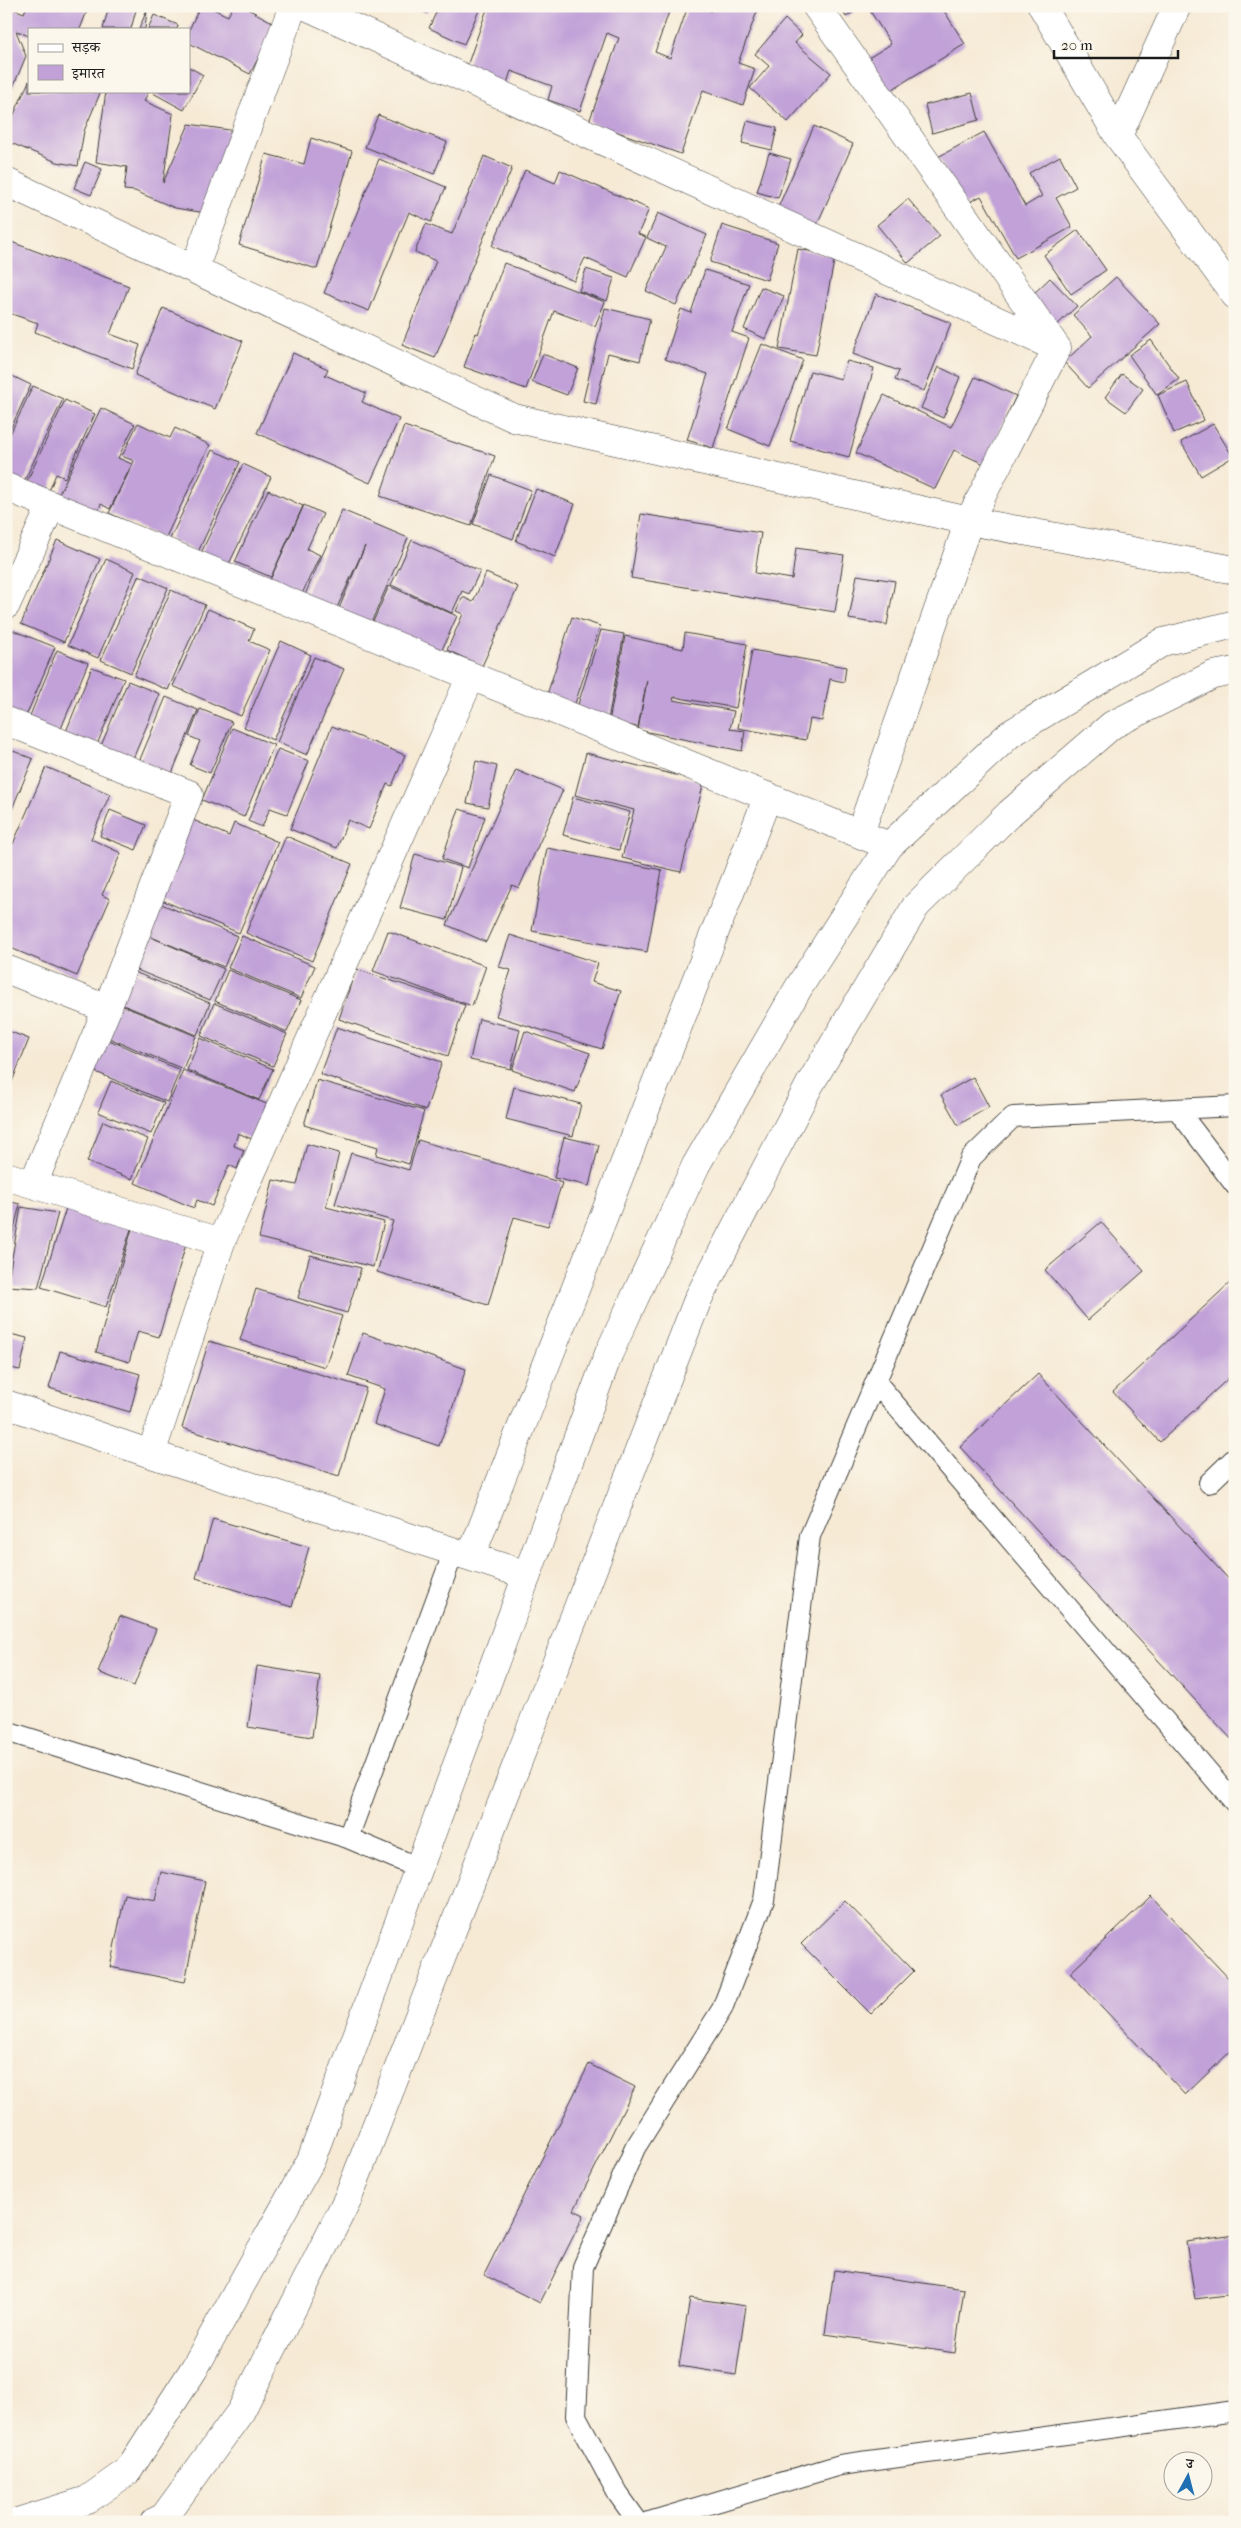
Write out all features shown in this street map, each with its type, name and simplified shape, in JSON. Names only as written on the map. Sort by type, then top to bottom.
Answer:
[{"type":"street","points":[[194,270],[293,6]]},
{"type":"street","points":[[306,6],[1056,348]]},
{"type":"street","points":[[816,6],[1056,348]]},
{"type":"street","points":[[1042,6],[1118,136],[1235,295]]},
{"type":"street","points":[[1118,136],[1177,6]]},
{"type":"street","points":[[6,182],[514,418],[969,521],[1235,570]]},
{"type":"street","points":[[860,833],[969,521],[1056,348]]},
{"type":"street","points":[[6,488],[889,846]]},
{"type":"street","points":[[6,605],[51,506]]},
{"type":"street","points":[[17,2522],[87,2500],[128,2471],[194,2369],[311,2160],[609,1353],[696,1165],[799,987],[889,846],[1010,734],[1163,642],[1235,624]]},
{"type":"street","points":[[154,2522],[164,2517],[241,2411],[348,2198],[698,1299],[810,1084],[916,906],[1010,813],[1112,725],[1213,675],[1235,672]]},
{"type":"street","points":[[150,1454],[221,1242],[471,676]]},
{"type":"street","points":[[6,721],[189,794],[107,1009],[33,1184]]},
{"type":"street","points":[[463,1554],[768,796]]},
{"type":"street","points":[[6,969],[107,1009]]},
{"type":"street","points":[[6,1176],[221,1242]]},
{"type":"street","points":[[6,1404],[150,1454],[527,1575]]},
{"type":"lane","points":[[638,2522],[618,2494],[576,2416],[584,2267],[635,2148],[722,2009],[764,1900],[810,1536],[971,1158],[1013,1117],[1235,1106]]},
{"type":"lane","points":[[1177,1108],[1235,1185]]},
{"type":"lane","points":[[876,1382],[1235,1803]]},
{"type":"lane","points":[[1209,1483],[1235,1458]]},
{"type":"lane","points":[[348,1838],[463,1554]]},
{"type":"lane","points":[[6,1731],[348,1838],[419,1868]]},
{"type":"lane","points":[[648,2522],[840,2465],[1235,2410]]},
{"type":"building","points":[[6,6],[24,13],[27,6],[89,6],[80,28],[28,28],[28,36],[16,31],[26,56],[6,104]]},
{"type":"building","points":[[109,6],[137,6],[131,28],[103,28]]},
{"type":"building","points":[[200,6],[207,6],[228,16],[233,6],[242,6],[276,24],[250,74],[190,44],[190,28]]},
{"type":"building","points":[[408,6],[430,6],[427,13]]},
{"type":"building","points":[[439,6],[481,6],[464,44],[429,28]]},
{"type":"building","points":[[488,6],[671,6],[655,52],[670,58],[688,6],[698,6],[711,11],[712,6],[759,6],[738,63],[755,69],[743,105],[703,90],[681,154],[589,122],[619,38],[607,33],[580,111],[548,100],[552,86],[511,71],[506,86],[465,72]]},
{"type":"building","points":[[840,6],[863,6],[846,17]]},
{"type":"building","points":[[867,6],[941,6],[965,44],[888,92],[867,59],[891,44]]},
{"type":"building","points":[[147,10],[145,28],[139,28]]},
{"type":"building","points":[[154,15],[178,25],[177,28],[148,28]]},
{"type":"building","points":[[785,19],[802,35],[795,43],[831,73],[788,122],[750,88],[769,66],[755,54]]},
{"type":"building","points":[[190,68],[203,75],[184,110],[153,93],[190,92]]},
{"type":"building","points":[[28,83],[28,92],[101,92],[84,131],[78,166],[57,162],[6,141],[6,132]]},
{"type":"building","points":[[106,92],[148,92],[144,101],[173,114],[163,183],[189,124],[236,131],[206,213],[175,208],[135,191],[124,190],[127,167],[96,162]]},
{"type":"building","points":[[972,93],[979,120],[932,133],[925,105]]},
{"type":"building","points":[[378,115],[447,142],[434,174],[365,147]]},
{"type":"building","points":[[747,121],[777,128],[772,150],[742,143]]},
{"type":"building","points":[[814,126],[853,144],[815,229],[776,212]]},
{"type":"building","points":[[984,132],[1025,206],[1042,196],[1029,173],[1060,156],[1076,187],[1056,198],[1072,227],[1016,258],[981,196],[964,205],[938,157]]},
{"type":"building","points":[[311,138],[352,151],[317,269],[239,245],[266,154],[304,164]]},
{"type":"building","points":[[769,153],[791,159],[778,198],[757,192]]},
{"type":"building","points":[[484,156],[512,168],[435,358],[402,345],[436,261],[415,252],[426,224],[452,234]]},
{"type":"building","points":[[379,159],[446,187],[431,222],[409,212],[369,311],[324,293]]},
{"type":"building","points":[[85,162],[102,169],[91,195],[74,188]]},
{"type":"building","points":[[525,170],[555,183],[560,170],[649,209],[638,234],[646,237],[628,277],[585,258],[574,281],[492,246]]},
{"type":"building","points":[[908,199],[940,236],[908,263],[877,225]]},
{"type":"building","points":[[658,213],[707,235],[676,305],[646,291],[666,247],[647,238]]},
{"type":"building","points":[[722,225],[778,243],[767,280],[710,262]]},
{"type":"building","points":[[1078,230],[1106,270],[1071,294],[1044,255]]},
{"type":"building","points":[[6,240],[129,286],[110,334],[140,345],[132,369],[35,332],[38,323],[6,312]]},
{"type":"building","points":[[798,249],[835,256],[816,355],[779,349]]},
{"type":"building","points":[[504,263],[605,302],[595,326],[554,311],[526,389],[464,367]]},
{"type":"building","points":[[586,269],[614,278],[607,301],[579,291]]},
{"type":"building","points":[[705,270],[749,284],[732,332],[749,338],[713,448],[687,440],[708,374],[665,359],[681,309],[691,313]]},
{"type":"building","points":[[1116,277],[1160,324],[1088,388],[1064,362],[1092,336],[1073,315]]},
{"type":"building","points":[[1050,278],[1077,306],[1056,326],[1028,299]]},
{"type":"building","points":[[761,287],[784,296],[766,339],[744,329]]},
{"type":"building","points":[[876,294],[951,323],[924,391],[895,380],[899,371],[853,354]]},
{"type":"building","points":[[163,308],[243,341],[215,409],[135,375]]},
{"type":"building","points":[[605,308],[650,319],[640,361],[608,353],[596,404],[583,401]]},
{"type":"building","points":[[1151,340],[1179,379],[1157,395],[1129,355]]},
{"type":"building","points":[[762,344],[803,360],[770,446],[728,429]]},
{"type":"building","points":[[293,353],[328,369],[325,375],[366,393],[362,402],[399,419],[370,483],[257,433]]},
{"type":"building","points":[[543,354],[578,368],[567,395],[532,382]]},
{"type":"building","points":[[847,361],[874,368],[849,457],[790,441],[810,371],[841,379]]},
{"type":"building","points":[[939,367],[960,377],[943,418],[921,408]]},
{"type":"building","points":[[6,373],[31,385],[6,438]]},
{"type":"building","points":[[1122,374],[1143,389],[1126,412],[1105,397]]},
{"type":"building","points":[[975,377],[1016,396],[984,464],[954,450],[935,489],[856,453],[884,395],[951,427]]},
{"type":"building","points":[[1187,382],[1204,420],[1174,433],[1158,395]]},
{"type":"building","points":[[33,386],[63,399],[23,484],[6,476],[6,443]]},
{"type":"building","points":[[65,400],[95,414],[65,478],[56,474],[49,491],[27,481]]},
{"type":"building","points":[[101,408],[135,424],[118,458],[132,464],[110,509],[101,504],[97,513],[59,494]]},
{"type":"building","points":[[138,423],[170,438],[175,428],[210,445],[165,539],[109,513],[134,461],[122,456]]},
{"type":"building","points":[[1213,424],[1233,457],[1201,476],[1181,442]]},
{"type":"building","points":[[404,426],[495,456],[471,526],[380,496]]},
{"type":"building","points":[[212,450],[240,462],[198,552],[170,539]]},
{"type":"building","points":[[243,464],[271,477],[228,566],[201,553]]},
{"type":"building","points":[[491,475],[531,490],[513,539],[473,524]]},
{"type":"building","points":[[536,489],[575,504],[555,557],[516,541]]},
{"type":"building","points":[[268,490],[303,506],[271,577],[235,562]]},
{"type":"building","points":[[304,505],[323,514],[307,549],[320,555],[302,594],[270,580]]},
{"type":"building","points":[[342,510],[408,538],[370,625],[338,611],[365,546],[336,610],[304,597]]},
{"type":"building","points":[[641,514],[761,533],[755,573],[792,579],[796,548],[844,555],[835,612],[631,578]]},
{"type":"building","points":[[57,540],[100,559],[64,642],[21,624]]},
{"type":"building","points":[[412,540],[480,571],[469,594],[462,591],[452,613],[391,585]]},
{"type":"building","points":[[106,559],[135,572],[98,658],[68,645]]},
{"type":"building","points":[[486,573],[518,587],[482,666],[447,650],[463,614],[456,611],[463,597],[473,602]]},
{"type":"building","points":[[139,575],[168,588],[131,673],[101,660]]},
{"type":"building","points":[[857,575],[895,581],[887,625],[849,619]]},
{"type":"building","points":[[389,586],[457,616],[440,654],[372,624]]},
{"type":"building","points":[[171,590],[205,605],[168,690],[134,676]]},
{"type":"building","points":[[208,609],[254,629],[249,641],[270,650],[241,716],[173,686]]},
{"type":"building","points":[[572,617],[600,626],[573,710],[545,701]]},
{"type":"building","points":[[12,630],[55,647],[24,721],[6,713],[6,645]]},
{"type":"building","points":[[601,630],[624,634],[608,720],[576,711]]},
{"type":"building","points":[[685,633],[747,644],[736,708],[674,697],[673,700],[734,711],[730,729],[745,731],[742,751],[638,730],[647,680],[638,727],[609,722],[625,636],[683,649]]},
{"type":"building","points":[[281,641],[311,655],[273,740],[244,727]]},
{"type":"building","points":[[57,650],[88,663],[58,736],[27,723]]},
{"type":"building","points":[[752,650],[846,667],[844,682],[830,679],[822,721],[810,719],[806,740],[738,728]]},
{"type":"building","points":[[314,657],[344,669],[307,755],[277,742]]},
{"type":"building","points":[[92,667],[124,679],[94,752],[63,739]]},
{"type":"building","points":[[128,681],[160,694],[130,766],[98,753]]},
{"type":"building","points":[[166,697],[198,710],[168,783],[136,769]]},
{"type":"building","points":[[200,709],[232,722],[210,773],[190,765],[200,741],[189,736]]},
{"type":"building","points":[[332,726],[405,755],[392,786],[387,784],[369,829],[348,820],[337,848],[290,829]]},
{"type":"building","points":[[232,728],[274,745],[244,817],[202,800]]},
{"type":"building","points":[[6,748],[33,759],[6,823]]},
{"type":"building","points":[[278,749],[309,761],[287,814],[270,808],[262,827],[248,821]]},
{"type":"building","points":[[586,753],[704,782],[681,872],[622,858],[634,810],[575,795]]},
{"type":"building","points":[[476,761],[497,766],[488,807],[467,803]]},
{"type":"building","points":[[46,767],[110,794],[91,839],[121,853],[102,895],[110,899],[77,976],[6,946],[8,922],[6,921],[6,841],[13,844]]},
{"type":"building","points":[[516,770],[563,790],[519,888],[512,885],[486,942],[447,925]]},
{"type":"building","points":[[573,797],[630,812],[619,850],[563,835]]},
{"type":"building","points":[[459,809],[485,817],[468,868],[442,859]]},
{"type":"building","points":[[110,810],[146,825],[136,850],[100,836]]},
{"type":"building","points":[[191,819],[229,836],[234,823],[278,842],[239,933],[157,898]]},
{"type":"building","points":[[286,836],[352,864],[312,961],[246,933]]},
{"type":"building","points":[[547,848],[662,870],[647,952],[532,931]]},
{"type":"building","points":[[415,854],[461,867],[447,920],[400,908]]},
{"type":"building","points":[[159,903],[237,936],[224,967],[151,937],[224,969],[210,1000],[132,968]]},
{"type":"building","points":[[388,931],[486,966],[472,1006],[373,971]]},
{"type":"building","points":[[510,935],[598,963],[592,982],[621,991],[602,1049],[496,1016],[511,970],[499,967]]},
{"type":"building","points":[[242,936],[315,966],[301,998],[228,968]]},
{"type":"building","points":[[356,969],[465,1005],[448,1056],[339,1019]]},
{"type":"building","points":[[228,970],[301,1000],[287,1032],[215,1001]]},
{"type":"building","points":[[132,971],[210,1003],[197,1035],[118,1003]]},
{"type":"building","points":[[214,1003],[287,1034],[273,1066],[201,1036]]},
{"type":"building","points":[[118,1004],[196,1036],[183,1069],[104,1036]]},
{"type":"building","points":[[479,1019],[520,1029],[511,1069],[470,1060]]},
{"type":"building","points":[[337,1027],[442,1062],[426,1110],[320,1074]]},
{"type":"building","points":[[6,1030],[29,1039],[6,1097]]},
{"type":"building","points":[[525,1031],[590,1053],[575,1092],[512,1070]]},
{"type":"building","points":[[104,1038],[180,1070],[167,1102],[91,1070]]},
{"type":"building","points":[[200,1038],[273,1069],[259,1100],[187,1070]]},
{"type":"building","points":[[183,1070],[269,1105],[254,1140],[238,1133],[234,1146],[244,1150],[237,1169],[229,1165],[212,1206],[197,1200],[194,1208],[135,1183]]},
{"type":"building","points":[[973,1077],[989,1107],[958,1125],[941,1095]]},
{"type":"building","points":[[317,1080],[424,1111],[409,1164],[376,1155],[378,1147],[304,1125]]},
{"type":"building","points":[[111,1081],[164,1103],[151,1134],[98,1112]]},
{"type":"building","points":[[514,1087],[581,1104],[573,1136],[506,1119]]},
{"type":"building","points":[[103,1121],[148,1139],[132,1179],[87,1162]]},
{"type":"building","points":[[564,1137],[599,1145],[589,1186],[554,1178]]},
{"type":"building","points":[[418,1140],[562,1183],[548,1226],[514,1217],[488,1305],[377,1272],[393,1221],[335,1204],[351,1153],[409,1170]]},
{"type":"building","points":[[307,1144],[339,1153],[326,1207],[384,1222],[373,1267],[259,1238],[273,1180],[297,1185]]},
{"type":"building","points":[[6,1201],[20,1204],[7,1257],[6,1257]]},
{"type":"building","points":[[67,1205],[132,1226],[106,1307],[41,1287]]},
{"type":"building","points":[[21,1207],[58,1213],[38,1288],[7,1286]]},
{"type":"building","points":[[134,1222],[188,1237],[159,1337],[138,1331],[129,1362],[96,1352]]},
{"type":"building","points":[[1101,1222],[1144,1271],[1088,1320],[1045,1270]]},
{"type":"building","points":[[310,1255],[361,1268],[347,1313],[298,1298]]},
{"type":"building","points":[[1235,1278],[1235,1372],[1160,1442],[1113,1392]]},
{"type":"building","points":[[256,1289],[342,1316],[325,1367],[240,1340]]},
{"type":"building","points":[[6,1333],[27,1338],[20,1370],[6,1367]]},
{"type":"building","points":[[363,1333],[466,1369],[439,1446],[374,1424],[385,1389],[348,1376]]},
{"type":"building","points":[[209,1341],[366,1388],[339,1476],[182,1428]]},
{"type":"building","points":[[60,1351],[140,1374],[130,1412],[49,1388]]},
{"type":"building","points":[[1038,1374],[1235,1586],[1235,1743],[960,1447]]},
{"type":"building","points":[[213,1519],[309,1547],[292,1607],[196,1578]]},
{"type":"building","points":[[120,1616],[156,1629],[134,1686],[98,1672]]},
{"type":"building","points":[[257,1666],[320,1676],[312,1737],[248,1727]]},
{"type":"building","points":[[161,1872],[205,1881],[185,1982],[110,1967],[125,1895],[155,1901]]},
{"type":"building","points":[[1151,1896],[1235,1985],[1235,2047],[1185,2095],[1070,1973]]},
{"type":"building","points":[[845,1901],[914,1971],[871,2014],[801,1944]]},
{"type":"building","points":[[589,2064],[635,2087],[574,2210],[584,2215],[540,2303],[484,2275]]},
{"type":"building","points":[[1235,2235],[1235,2294],[1195,2299],[1186,2242]]},
{"type":"building","points":[[834,2270],[964,2289],[955,2353],[825,2334]]},
{"type":"building","points":[[690,2298],[746,2306],[736,2375],[679,2366]]}]
